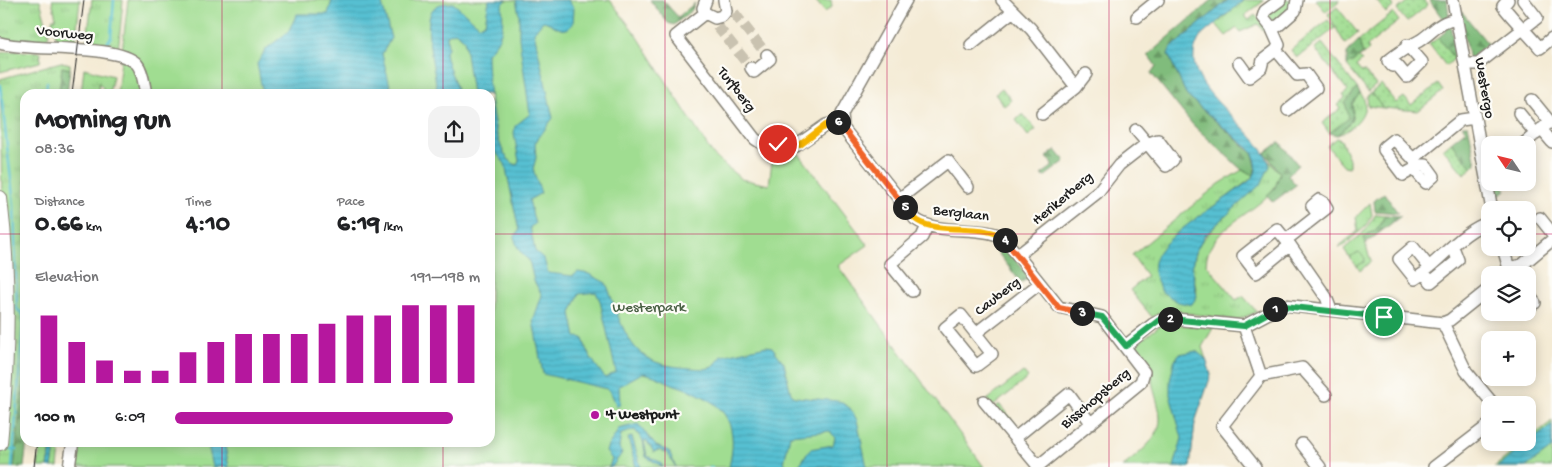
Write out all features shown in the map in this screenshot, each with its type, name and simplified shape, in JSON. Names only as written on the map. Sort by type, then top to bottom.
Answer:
[{"type":"main road","points":[[0,198],[6,283],[6,337],[0,443]]},
{"type":"street","points":[[705,0],[711,19]]},
{"type":"street","points":[[841,122],[842,114],[906,0]]},
{"type":"street","points":[[1002,0],[1030,30],[1076,87]]},
{"type":"street","points":[[1137,17],[1158,0]]},
{"type":"street","points":[[1239,63],[1249,77],[1261,68],[1263,60],[1276,50],[1279,45],[1271,27],[1263,17],[1265,11],[1280,0]]},
{"type":"street","points":[[1271,27],[1278,26],[1296,11],[1297,0]]},
{"type":"street","name":"Westergo","points":[[1453,0],[1481,144]]},
{"type":"street","points":[[1508,0],[1503,6],[1517,25],[1524,28],[1540,48],[1552,38]]},
{"type":"street","points":[[1465,64],[1478,64],[1536,18],[1523,0]]},
{"type":"street","name":"Turfberg","points":[[725,2],[724,14],[719,18],[711,19],[676,36],[756,139],[761,143],[796,146],[826,125],[841,122]]},
{"type":"street","name":"Turfberg","points":[[725,2],[734,13]]},
{"type":"street","points":[[971,45],[1012,12]]},
{"type":"street","points":[[1407,45],[1419,41],[1443,21],[1457,19]]},
{"type":"street","name":"Voorweg","points":[[2,45],[52,46],[120,55],[132,60],[140,68],[145,89]]},
{"type":"street","points":[[1276,50],[1297,75],[1306,74],[1316,88],[1288,110]]},
{"type":"street","name":"Turfberg","points":[[751,68],[754,72],[770,59],[767,55]]},
{"type":"street","points":[[1042,114],[1076,87],[1086,74]]},
{"type":"street","points":[[1532,100],[1552,142]]},
{"type":"street","points":[[1520,113],[1545,127]]},
{"type":"street","points":[[1415,164],[1461,120],[1475,118]]},
{"type":"street","name":"Berglaan","points":[[841,122],[843,128],[915,219],[927,226],[992,232],[1003,237],[1039,284],[1062,310],[1102,317],[1126,346]]},
{"type":"street","points":[[1534,136],[1545,127]]},
{"type":"street","name":"Herikerberg","points":[[1018,255],[1097,193],[1119,165],[1146,144],[1136,130]]},
{"type":"street","points":[[899,199],[948,161],[968,187]]},
{"type":"street","points":[[1318,215],[1288,242],[1326,297],[1330,310]]},
{"type":"street","points":[[1540,218],[1552,233]]},
{"type":"street","points":[[912,292],[890,264],[922,238],[927,226]]},
{"type":"street","points":[[1427,270],[1481,226]]},
{"type":"street","points":[[1522,266],[1552,240]]},
{"type":"street","name":"Cauberg","points":[[976,334],[1039,284]]},
{"type":"street","points":[[1126,346],[1159,320],[1166,318],[1244,326],[1284,306],[1443,323],[1450,320],[1481,295]]},
{"type":"street","points":[[1443,323],[1466,371],[1487,396]]},
{"type":"street","points":[[1244,326],[1261,376]]},
{"type":"street","name":"Bisschopsberg","points":[[984,401],[1037,467],[1144,378],[1144,372],[1140,364],[1126,346]]},
{"type":"street","points":[[1255,467],[1222,426],[1261,376],[1302,368],[1326,395]]},
{"type":"street","points":[[1014,438],[1069,394],[1091,424]]},
{"type":"street","points":[[1434,467],[1481,429]]},
{"type":"street","points":[[1302,444],[1320,467]]},
{"type":"street","points":[[70,467],[72,447]]},
{"type":"green space","points":[[0,0],[40,0],[49,34],[46,41],[0,40]]},
{"type":"green space","points":[[52,0],[80,0],[75,46],[63,43],[57,38],[52,19],[56,18]]},
{"type":"green space","points":[[92,0],[123,0],[118,52],[86,47]]},
{"type":"green space","name":"Westerpark","points":[[128,0],[610,0],[638,37],[713,155],[741,179],[769,185],[773,153],[792,156],[793,153],[797,153],[800,155],[868,245],[838,266],[984,467],[71,467],[74,447],[495,447],[495,89],[118,89]]},
{"type":"green space","points":[[650,0],[663,0],[678,17],[695,3],[692,10],[674,25],[668,23]]},
{"type":"green space","points":[[815,0],[831,0],[832,7],[825,12]]},
{"type":"green space","points":[[1212,0],[1228,0],[1171,48],[1168,54],[1187,96],[1253,154],[1256,166],[1254,175],[1242,170],[1193,125],[1151,73],[1156,66],[1148,55]]},
{"type":"green space","points":[[1244,0],[1265,0],[1244,16],[1249,20],[1255,15],[1267,28],[1264,31],[1258,24],[1240,32],[1237,28],[1226,36],[1216,24]]},
{"type":"green space","points":[[1285,0],[1290,0],[1294,5],[1274,23],[1267,15]]},
{"type":"green space","points":[[1316,0],[1339,0],[1339,1],[1326,12]]},
{"type":"green space","points":[[1376,0],[1389,0],[1394,6],[1386,13]]},
{"type":"green space","points":[[1409,0],[1424,0],[1428,5],[1407,22],[1397,10]]},
{"type":"green space","points":[[1429,0],[1447,0],[1449,17],[1443,19]]},
{"type":"green space","points":[[1337,7],[1358,33],[1345,44],[1328,14]]},
{"type":"green space","points":[[1462,12],[1488,44],[1474,55],[1477,59],[1469,60],[1460,17]]},
{"type":"green space","points":[[1393,13],[1399,21],[1367,46],[1369,50],[1359,58],[1362,61],[1356,66],[1361,72],[1364,71],[1376,85],[1368,92],[1347,66],[1363,54],[1359,40]]},
{"type":"green space","points":[[1328,20],[1335,28],[1297,58],[1291,50]]},
{"type":"green space","points":[[1450,25],[1457,57],[1454,59],[1438,38],[1446,31],[1442,26]]},
{"type":"green space","points":[[1438,38],[1454,59],[1446,66],[1429,44]]},
{"type":"green space","points":[[1359,40],[1363,54],[1347,66],[1347,53]]},
{"type":"green space","points":[[1322,43],[1357,88],[1345,103],[1349,118],[1329,133],[1322,123],[1340,109],[1337,105],[1345,98],[1343,95],[1348,91],[1315,49]]},
{"type":"green space","points":[[14,51],[41,52],[40,62],[0,72],[0,53]]},
{"type":"green space","points":[[61,62],[70,64],[70,69],[62,67],[60,89],[20,89],[20,414],[14,467],[0,467],[5,408],[0,79]]},
{"type":"green space","points":[[62,67],[70,69],[68,89],[60,89]]},
{"type":"green space","points":[[84,68],[113,76],[110,89],[103,89],[99,83],[98,89],[82,89]]},
{"type":"green space","points":[[1381,84],[1396,103],[1404,97],[1411,105],[1438,84],[1443,91],[1418,111],[1383,108],[1371,93]]},
{"type":"green space","points":[[1002,88],[1011,100],[1004,106],[995,94]]},
{"type":"green space","points":[[1357,88],[1360,93],[1352,104],[1352,118],[1337,135],[1329,133],[1348,118],[1345,103]]},
{"type":"green space","points":[[1360,93],[1364,99],[1365,106],[1360,118],[1349,129],[1337,135],[1350,122],[1353,114],[1352,104]]},
{"type":"green space","points":[[1371,93],[1383,108],[1368,106],[1367,96]]},
{"type":"green space","points":[[1023,114],[1036,130],[1028,136],[1016,120]]},
{"type":"green space","points":[[1462,125],[1468,125],[1476,164],[1472,168],[1451,142],[1466,130]]},
{"type":"green space","points":[[1336,138],[1341,140],[1349,159],[1349,167],[1344,166],[1327,146]]},
{"type":"green space","points":[[1280,142],[1298,165],[1288,175],[1296,185],[1273,202],[1267,195],[1275,188],[1280,173],[1265,153]]},
{"type":"green space","points":[[1451,142],[1472,168],[1464,174],[1443,149]]},
{"type":"green space","points":[[1056,150],[1065,161],[1044,177],[1042,174],[1052,167],[1052,162],[1046,157]]},
{"type":"green space","points":[[1268,160],[1280,173],[1276,186],[1267,197],[1217,237],[1209,250],[1206,264],[1236,300],[1243,296],[1257,312],[1237,320],[1171,311],[1163,311],[1152,317],[1130,290],[1147,276],[1132,255],[1219,184],[1242,170],[1254,175],[1230,195],[1188,224],[1164,247],[1157,259],[1155,270],[1197,293],[1192,268],[1198,245],[1270,166]]},
{"type":"green space","points":[[1493,191],[1505,191],[1497,197],[1498,201],[1495,201]]},
{"type":"green space","points":[[1384,193],[1398,213],[1375,211],[1374,201]]},
{"type":"green space","points":[[1370,203],[1372,215],[1365,227],[1343,246],[1338,247],[1358,231],[1356,217]]},
{"type":"green space","points":[[1376,214],[1386,215],[1376,230],[1363,237],[1371,261],[1360,271],[1357,266],[1364,261],[1359,252],[1349,257],[1344,249],[1363,233]]},
{"type":"green space","points":[[1386,215],[1401,216],[1365,244],[1363,237],[1376,230]]},
{"type":"green space","points":[[1003,243],[1029,277],[1021,283],[995,249]]},
{"type":"green space","points":[[1359,252],[1365,258],[1364,262],[1357,266],[1349,257]]},
{"type":"green space","points":[[1163,323],[1213,328],[1202,347],[1211,375],[1195,422],[1190,467],[1122,467],[1152,440],[1159,426],[1160,413],[1152,373],[1134,350],[1134,346]]},
{"type":"green space","points":[[1023,372],[1028,378],[992,407],[987,400]]},
{"type":"green space","points":[[999,404],[1021,431],[1017,435],[994,409]]},
{"type":"green space","points":[[20,414],[20,447],[26,447],[24,467],[14,467]]},
{"type":"green space","points":[[1552,421],[1552,467],[1494,467],[1514,451],[1536,451],[1536,434]]},
{"type":"green space","points":[[40,447],[51,447],[48,467],[38,467]]},
{"type":"green space","points":[[55,447],[60,447],[58,467],[52,467]]},
{"type":"water","points":[[332,0],[381,0],[391,38],[382,54],[391,89],[262,89],[257,64],[266,49],[288,32],[297,14],[328,14]]},
{"type":"water","points":[[489,0],[507,0],[502,5],[503,19],[499,37],[487,53],[489,89],[471,89],[464,39],[455,32],[447,35],[448,48],[445,52],[457,89],[436,89],[429,36],[430,15],[434,8],[441,4],[453,3],[480,26],[485,23]]},
{"type":"water","points":[[516,0],[568,0],[574,8],[573,24],[569,28],[558,28],[543,21],[534,32],[553,118],[535,143],[536,158],[533,169],[541,193],[529,200],[535,224],[530,227],[535,251],[544,259],[548,273],[573,276],[578,272],[589,274],[606,283],[618,316],[633,345],[641,354],[661,364],[705,369],[713,367],[722,356],[766,346],[772,347],[784,363],[791,394],[795,397],[839,401],[850,408],[857,420],[867,467],[798,467],[810,449],[833,445],[835,438],[830,431],[790,435],[784,463],[789,467],[729,467],[732,435],[729,423],[715,404],[704,397],[655,376],[642,373],[619,386],[620,404],[617,407],[611,393],[607,389],[543,374],[533,321],[542,295],[534,281],[529,260],[519,250],[514,237],[519,231],[505,164],[495,151],[495,124],[502,148],[509,159],[517,165],[519,161],[514,134],[515,126],[530,114],[519,38],[519,15]],"holes":[[[596,292],[600,301],[616,372],[605,378],[589,355],[583,338],[576,337],[571,313],[579,294]]]},
{"type":"water","points":[[1228,0],[1244,0],[1201,36],[1194,54],[1196,71],[1205,87],[1263,150],[1270,166],[1261,184],[1204,236],[1195,253],[1192,268],[1197,297],[1191,305],[1178,302],[1162,292],[1154,271],[1155,259],[1160,250],[1180,230],[1250,180],[1256,170],[1256,162],[1249,149],[1187,96],[1168,54],[1171,48]]},
{"type":"water","points":[[1196,351],[1206,359],[1211,375],[1195,422],[1190,467],[1174,467],[1182,438],[1170,395],[1170,381],[1174,362],[1179,354]]},
{"type":"water","points":[[638,424],[656,446],[669,451],[676,467],[666,452],[658,450],[654,452],[646,440],[644,441],[647,456],[660,462],[663,467],[646,457],[643,441],[635,430],[621,434],[619,448],[622,453],[612,467],[609,467],[612,459],[606,452],[618,429]]},
{"type":"water","points":[[1552,425],[1552,448],[1526,467],[1497,467],[1518,451],[1536,451],[1536,437]]},
{"type":"water","points":[[632,437],[641,467],[636,467],[628,438]]},
{"type":"water","points":[[51,447],[55,447],[52,467],[48,467]]},
{"type":"water","points":[[208,447],[225,447],[229,467],[213,467]]},
{"type":"waterway","points":[[106,45],[111,37],[114,0]]},
{"type":"waterway","points":[[46,89],[47,82]]},
{"type":"waterway","points":[[0,85],[14,205],[17,309],[20,312]]},
{"type":"waterway","points":[[12,467],[20,365]]},
{"type":"waterway","points":[[10,450],[17,450]]},
{"type":"tunnel","points":[[734,13],[767,55]]},
{"type":"tunnel","points":[[717,26],[751,68]]},
{"type":"tram line","points":[[73,89],[84,0]]},
{"type":"tram line","points":[[34,467],[36,447]]},
{"type":"place","name":"'t Westpunt","points":[[595,415]]},
{"type":"route","points":[[778,144],[800,145],[826,125],[841,122],[843,128],[915,219],[927,226],[992,232],[1003,237],[1059,308],[1102,317],[1126,346],[1153,324],[1166,318],[1237,327],[1244,326],[1279,306],[1384,317]]}]
